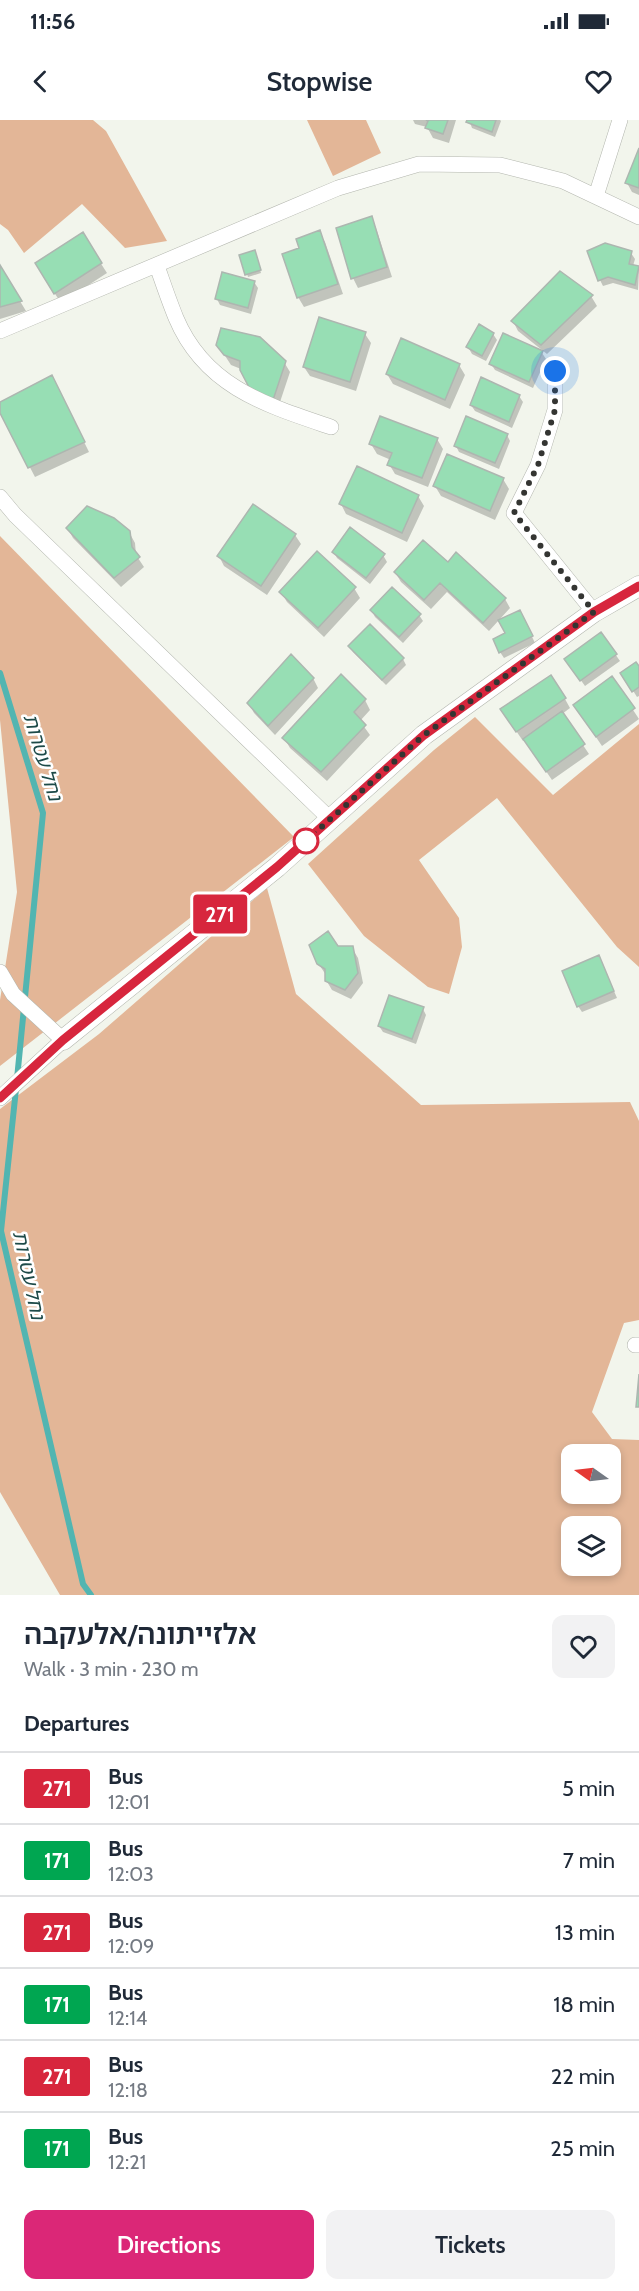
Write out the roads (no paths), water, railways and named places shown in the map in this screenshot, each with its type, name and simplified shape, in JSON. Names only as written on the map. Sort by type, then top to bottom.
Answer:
[{"type":"street","points":[[596,196],[620,120]]},
{"type":"street","points":[[0,331],[338,188],[419,164],[501,165],[563,181],[639,217]]},
{"type":"street","points":[[157,266],[176,320],[201,360],[231,387],[271,407],[331,427]]},
{"type":"street","points":[[555,371],[555,410],[538,465],[514,513],[594,612]]},
{"type":"street","points":[[0,497],[15,515],[330,819]]},
{"type":"street","points":[[0,1098],[63,1040],[277,867],[424,735],[594,612],[639,585]]},
{"type":"street","points":[[0,972],[13,994],[63,1040]]},
{"type":"waterway","name":"נחל עטרות","points":[[0,673],[43,813],[17,1079]]},
{"type":"waterway","name":"נחל עטרות","points":[[16,1089],[1,1231],[83,1584],[91,1595]]}]
